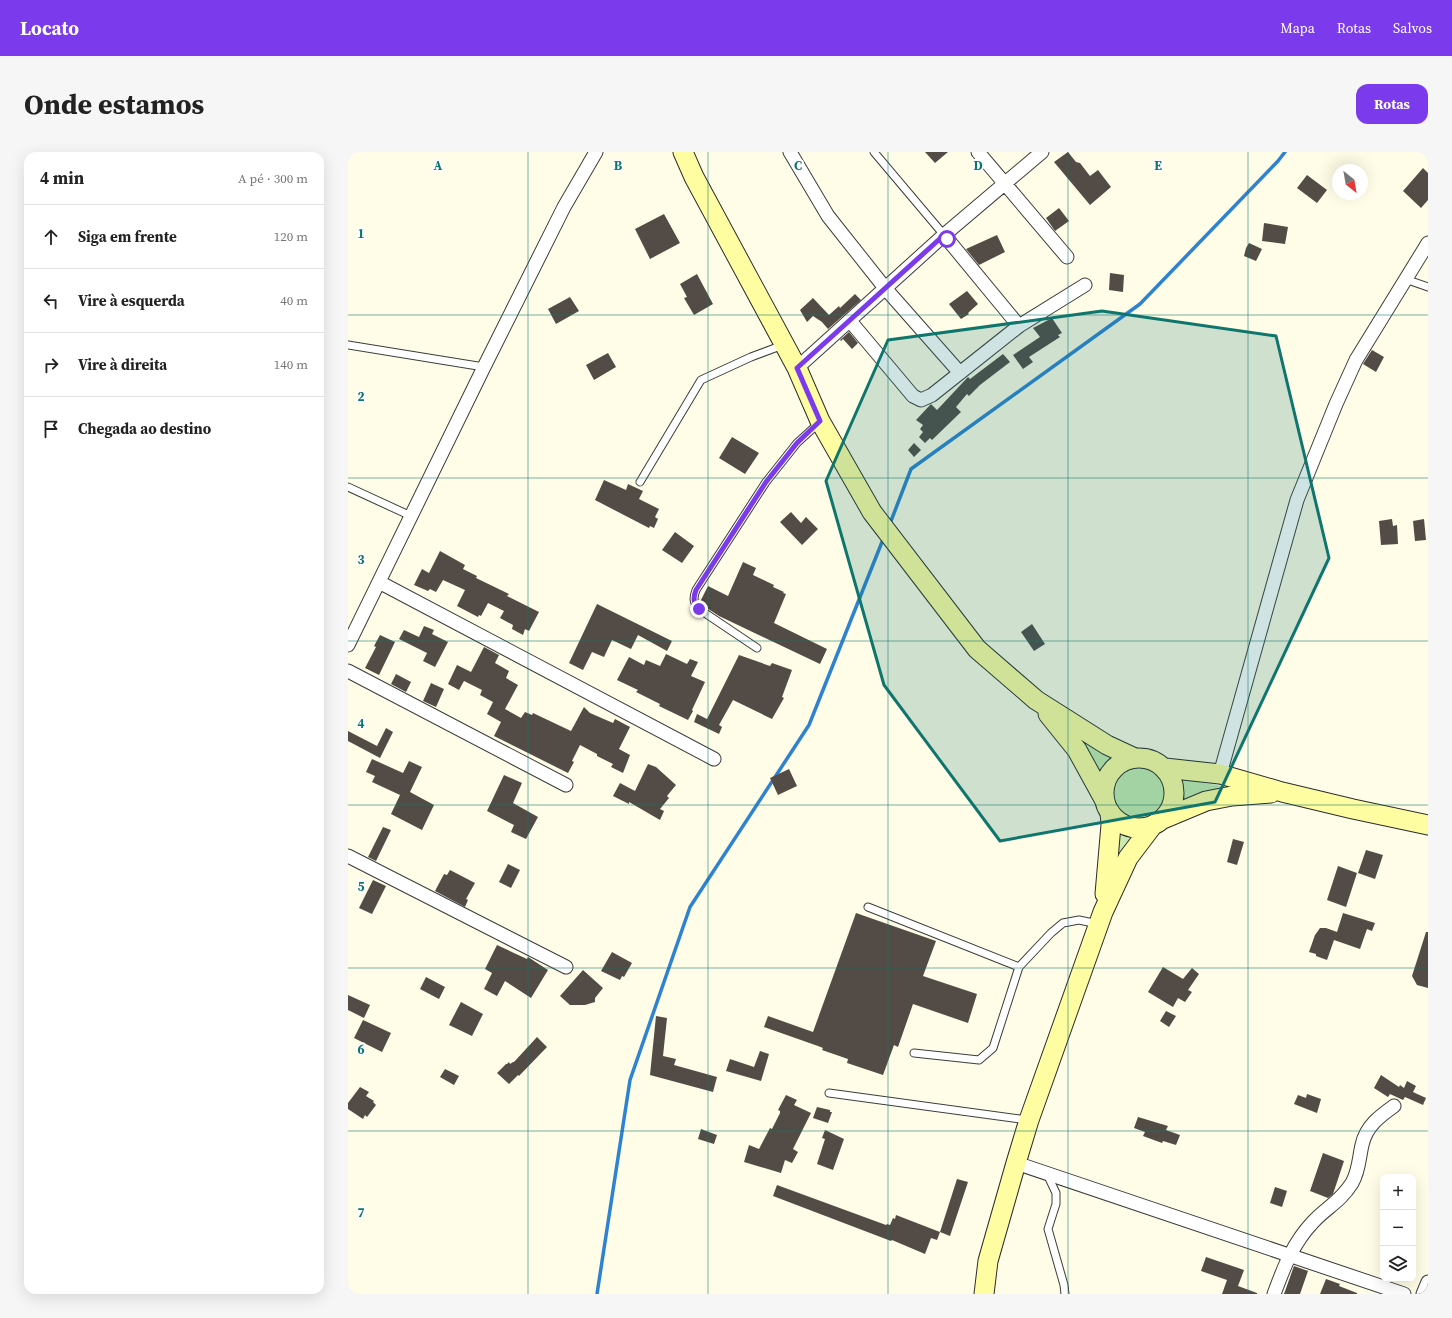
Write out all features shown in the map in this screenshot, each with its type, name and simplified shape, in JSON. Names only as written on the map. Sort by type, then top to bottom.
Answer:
[{"type":"main road","points":[[683,152],[694,177],[797,368],[820,421],[872,512],[977,649],[1036,700],[1107,745],[1135,758]]},
{"type":"main road","points":[[1036,700],[1078,750],[1107,807],[1118,821],[1129,827],[1141,828],[1206,801],[1282,792]]},
{"type":"main road","points":[[984,1294],[988,1261],[1016,1162],[1101,918],[1128,858],[1170,810],[1174,799],[1174,788],[1171,778],[1165,768],[1146,758],[1135,758],[1124,761],[1114,768],[1107,778],[1104,790],[1111,825],[1101,918]]},
{"type":"main road","points":[[1165,768],[1220,774],[1282,792],[1428,825]]},
{"type":"main road","points":[[1220,774],[1228,782],[1229,786],[1228,791],[1222,798]]},
{"type":"street","points":[[348,645],[484,366],[564,207],[596,152]]},
{"type":"street","points":[[790,152],[828,216],[885,288],[960,373]]},
{"type":"street","points":[[978,152],[1066,257]]},
{"type":"street","points":[[797,368],[944,235],[1042,152]]},
{"type":"street","points":[[944,235],[1019,326]]},
{"type":"street","points":[[1220,774],[1297,500],[1339,397],[1356,360],[1428,243]]},
{"type":"street","points":[[850,321],[913,396],[921,400],[932,395],[1019,326],[1085,285]]},
{"type":"street","points":[[379,582],[714,759]]},
{"type":"street","points":[[348,671],[566,785]]},
{"type":"street","points":[[348,856],[566,967]]},
{"type":"street","points":[[1274,1294],[1289,1255],[1313,1222],[1341,1199],[1353,1182],[1359,1167],[1362,1143],[1369,1129],[1378,1118],[1394,1106]]},
{"type":"street","points":[[1016,1162],[1404,1294]]},
{"type":"street","points":[[1424,1294],[1428,1282]]},
{"type":"lane","points":[[874,152],[944,235]]},
{"type":"lane","points":[[1405,279],[1428,287]]},
{"type":"lane","points":[[348,345],[484,366]]},
{"type":"lane","points":[[640,482],[701,380],[752,357],[784,345]]},
{"type":"lane","points":[[757,648],[699,609],[694,604],[694,597],[696,590],[766,482],[797,443],[820,421]]},
{"type":"lane","points":[[348,487],[410,516]]},
{"type":"lane","points":[[868,907],[1019,967]]},
{"type":"lane","points":[[914,1053],[979,1060],[993,1048],[1019,967],[1051,933],[1063,923],[1101,918]]},
{"type":"lane","points":[[829,1094],[1030,1120]]},
{"type":"lane","points":[[1046,1173],[1056,1193],[1056,1204],[1048,1228],[1064,1285],[1065,1294]]},
{"type":"highlighted area","points":[[1102,311],[1276,336],[1329,558],[1215,802],[1000,841],[884,685],[826,481],[888,340]]},
{"type":"green space","points":[[1081,739],[1116,757],[1104,768],[1100,776]]},
{"type":"green space","points":[[1140,764],[1151,766],[1164,777],[1167,782],[1169,793],[1167,804],[1156,817],[1151,820],[1140,822],[1129,820],[1116,809],[1113,804],[1111,793],[1113,782],[1124,769],[1129,766]]},
{"type":"green space","points":[[1181,776],[1193,781],[1226,787],[1208,791],[1183,800]]},
{"type":"green space","points":[[1115,829],[1138,835],[1121,854],[1117,853]]},
{"type":"building","points":[[925,152],[948,152],[935,163]]},
{"type":"building","points":[[1068,152],[1076,162],[1080,163],[1090,176],[1098,170],[1111,187],[1090,205],[1054,162]]},
{"type":"building","points":[[1423,168],[1428,173],[1428,200],[1421,208],[1403,191]]},
{"type":"building","points":[[1307,175],[1327,190],[1317,203],[1297,188]]},
{"type":"building","points":[[1059,208],[1069,221],[1055,231],[1046,218]]},
{"type":"building","points":[[664,214],[680,243],[650,259],[635,229]]},
{"type":"building","points":[[1264,223],[1288,227],[1285,244],[1262,241]]},
{"type":"building","points":[[997,235],[1005,252],[979,265],[966,249]]},
{"type":"building","points":[[1249,243],[1262,249],[1256,261],[1244,256]]},
{"type":"building","points":[[1110,273],[1124,275],[1123,292],[1109,290]]},
{"type":"building","points":[[697,274],[713,304],[694,315],[684,298],[687,297],[680,284]]},
{"type":"building","points":[[967,291],[978,304],[968,313],[969,314],[961,319],[949,304]]},
{"type":"building","points":[[855,294],[861,300],[828,329],[822,322],[813,316],[807,322],[800,310],[813,298],[829,315],[839,306],[840,308]]},
{"type":"building","points":[[570,297],[579,311],[556,324],[548,309]]},
{"type":"building","points":[[1052,318],[1062,333],[1058,335],[1060,337],[1029,357],[1033,362],[1023,369],[1013,355],[1040,337],[1033,328]]},
{"type":"building","points":[[849,332],[858,343],[852,349],[843,339],[841,341],[840,340]]},
{"type":"building","points":[[1372,350],[1384,357],[1376,372],[1363,364]]},
{"type":"building","points":[[608,353],[616,367],[594,380],[586,365]]},
{"type":"building","points":[[1003,354],[1010,362],[980,385],[969,396],[967,394],[956,407],[961,412],[932,440],[930,438],[925,443],[919,437],[923,432],[920,429],[923,425],[916,420],[931,404],[937,410],[968,377],[970,379]]},
{"type":"building","points":[[732,437],[759,453],[745,474],[719,458]]},
{"type":"building","points":[[914,443],[921,450],[914,457],[908,450]]},
{"type":"building","points":[[604,480],[626,490],[628,484],[643,491],[639,499],[659,509],[655,517],[658,519],[654,528],[650,526],[649,528],[595,500]]},
{"type":"building","points":[[791,512],[801,523],[806,517],[818,529],[802,545],[780,522]]},
{"type":"building","points":[[1392,519],[1393,526],[1397,525],[1398,544],[1381,545],[1379,521]]},
{"type":"building","points":[[1424,519],[1426,540],[1415,541],[1413,521]]},
{"type":"building","points":[[675,532],[694,546],[682,563],[662,550]]},
{"type":"building","points":[[440,551],[465,565],[463,569],[477,576],[476,578],[509,594],[507,596],[539,612],[529,631],[525,629],[523,635],[512,629],[513,625],[500,618],[504,611],[488,603],[481,616],[479,615],[478,617],[457,606],[465,590],[443,580],[436,592],[430,589],[428,591],[414,585],[422,569],[429,573]]},
{"type":"building","points":[[743,562],[756,568],[753,575],[774,585],[773,587],[786,594],[774,623],[827,649],[820,664],[719,616],[701,604],[700,602],[708,586],[728,596]]},
{"type":"building","points":[[597,604],[672,641],[667,651],[638,635],[631,649],[612,640],[604,657],[592,652],[583,670],[569,663]]},
{"type":"building","points":[[1032,624],[1045,644],[1034,651],[1021,632]]},
{"type":"building","points":[[424,626],[434,630],[432,634],[448,642],[435,667],[423,661],[427,653],[399,639],[404,630],[419,637]]},
{"type":"building","points":[[380,635],[395,642],[379,675],[365,668],[376,647],[374,646]]},
{"type":"building","points":[[484,647],[499,655],[495,663],[509,671],[506,678],[518,685],[505,709],[521,718],[525,712],[532,715],[533,713],[571,731],[584,707],[590,713],[613,723],[615,719],[630,727],[619,749],[630,755],[623,773],[611,767],[613,764],[580,745],[568,773],[494,736],[501,722],[487,714],[493,702],[480,695],[482,690],[464,681],[459,690],[448,684],[457,665],[471,672]]},
{"type":"building","points":[[666,654],[687,664],[690,659],[698,662],[691,676],[705,682],[688,720],[659,706],[660,704],[636,692],[638,690],[617,680],[629,657],[644,665],[646,660],[660,666]]},
{"type":"building","points":[[739,655],[770,666],[772,663],[792,670],[782,697],[784,698],[772,719],[733,700],[719,725],[722,727],[719,734],[694,722],[697,714],[707,719]]},
{"type":"building","points":[[396,674],[411,682],[406,692],[391,684]]},
{"type":"building","points":[[431,683],[444,689],[436,707],[423,701]]},
{"type":"building","points":[[386,728],[393,732],[380,758],[348,741],[348,731],[377,746]]},
{"type":"building","points":[[372,759],[403,773],[409,761],[422,767],[410,792],[434,805],[422,830],[391,814],[400,795],[372,782],[375,776],[366,772]]},
{"type":"building","points":[[648,764],[656,767],[676,785],[667,796],[669,798],[660,809],[664,811],[660,820],[629,802],[629,804],[613,796],[620,783],[635,791]]},
{"type":"building","points":[[789,769],[797,786],[778,795],[770,778]]},
{"type":"building","points":[[504,775],[522,783],[513,803],[538,817],[526,839],[511,832],[514,825],[487,811]]},
{"type":"building","points":[[383,827],[391,830],[376,861],[368,857]]},
{"type":"building","points":[[1233,839],[1244,842],[1237,865],[1227,862]]},
{"type":"building","points":[[1366,850],[1383,855],[1375,879],[1358,873]]},
{"type":"building","points":[[508,864],[520,870],[511,888],[499,882]]},
{"type":"building","points":[[1338,866],[1357,873],[1346,907],[1327,900]]},
{"type":"building","points":[[450,870],[475,883],[466,899],[468,900],[465,907],[435,891],[444,874],[447,875]]},
{"type":"building","points":[[373,880],[386,886],[372,914],[359,908]]},
{"type":"building","points":[[856,913],[936,941],[923,976],[977,994],[968,1023],[913,1004],[898,1047],[894,1045],[883,1075],[847,1063],[848,1059],[822,1050],[823,1048],[764,1027],[768,1016],[813,1032]]},
{"type":"building","points":[[1343,913],[1375,923],[1372,931],[1367,929],[1360,949],[1334,940],[1327,960],[1309,952],[1315,935],[1320,928],[1326,928],[1337,932]]},
{"type":"building","points":[[1426,932],[1428,932],[1428,988],[1417,985],[1412,976]]},
{"type":"building","points":[[497,945],[527,959],[528,957],[548,970],[531,998],[505,981],[497,996],[484,989],[492,973],[485,969]]},
{"type":"building","points":[[612,952],[632,963],[624,977],[622,976],[620,980],[601,971]]},
{"type":"building","points":[[1163,967],[1183,979],[1192,968],[1199,974],[1188,990],[1192,992],[1185,1002],[1178,998],[1173,1007],[1148,992]]},
{"type":"building","points":[[583,970],[603,988],[595,998],[595,1002],[585,1005],[570,1005],[560,996]]},
{"type":"building","points":[[426,977],[445,987],[439,999],[420,989]]},
{"type":"building","points":[[348,995],[370,1005],[364,1018],[348,1010]]},
{"type":"building","points":[[461,1002],[483,1014],[472,1036],[449,1025]]},
{"type":"building","points":[[1166,1011],[1176,1016],[1169,1027],[1160,1021]]},
{"type":"building","points":[[656,1016],[667,1018],[663,1056],[676,1059],[674,1065],[717,1077],[713,1092],[650,1075]]},
{"type":"building","points":[[363,1020],[391,1033],[382,1052],[354,1038]]},
{"type":"building","points":[[537,1037],[547,1047],[519,1076],[518,1075],[509,1084],[497,1073],[509,1062],[510,1064],[514,1062]]},
{"type":"building","points":[[760,1051],[769,1054],[761,1081],[726,1071],[730,1059],[754,1067]]},
{"type":"building","points":[[445,1069],[459,1076],[454,1085],[440,1077]]},
{"type":"building","points":[[1381,1075],[1399,1087],[1400,1085],[1404,1088],[1407,1081],[1416,1086],[1413,1092],[1426,1098],[1423,1105],[1405,1097],[1403,1100],[1390,1094],[1388,1097],[1374,1088]]},
{"type":"building","points":[[360,1087],[369,1092],[366,1096],[374,1101],[373,1102],[376,1105],[367,1117],[365,1115],[363,1119],[348,1109],[348,1103]]},
{"type":"building","points":[[1307,1094],[1321,1099],[1317,1113],[1294,1104],[1298,1095],[1306,1098]]},
{"type":"building","points":[[786,1095],[797,1100],[794,1105],[811,1113],[793,1149],[798,1152],[792,1163],[785,1160],[781,1173],[744,1162],[749,1145],[759,1149],[770,1128],[772,1129],[780,1113],[778,1110]]},
{"type":"building","points":[[817,1107],[830,1110],[830,1112],[832,1112],[828,1123],[813,1118]]},
{"type":"building","points":[[1138,1117],[1168,1126],[1166,1130],[1180,1135],[1176,1145],[1163,1141],[1162,1143],[1143,1136],[1145,1132],[1134,1128]]},
{"type":"building","points":[[701,1129],[717,1135],[714,1144],[698,1139]]},
{"type":"building","points":[[825,1130],[844,1139],[833,1170],[817,1164],[825,1139],[822,1138]]},
{"type":"building","points":[[1323,1153],[1344,1161],[1333,1194],[1328,1198],[1310,1191]]},
{"type":"building","points":[[957,1179],[968,1182],[950,1236],[940,1232]]},
{"type":"building","points":[[777,1185],[886,1225],[890,1225],[893,1218],[895,1219],[896,1215],[940,1232],[937,1240],[931,1238],[925,1254],[892,1240],[891,1241],[773,1196]]},
{"type":"building","points":[[1275,1187],[1287,1191],[1282,1207],[1270,1203]]},
{"type":"building","points":[[1206,1257],[1244,1270],[1238,1286],[1257,1294],[1222,1294],[1227,1280],[1201,1271]]},
{"type":"building","points":[[1294,1266],[1308,1271],[1300,1294],[1284,1294]]},
{"type":"building","points":[[1326,1279],[1340,1284],[1339,1286],[1357,1294],[1320,1294]]},
{"type":"waterway","points":[[891,521],[911,469],[1140,304],[1285,152]]},
{"type":"waterway","points":[[597,1294],[630,1080],[690,907],[809,725],[882,542]]},
{"type":"route","points":[[699,609],[694,604],[696,590],[766,482],[797,443],[820,421],[797,368],[944,235],[947,239]]}]
